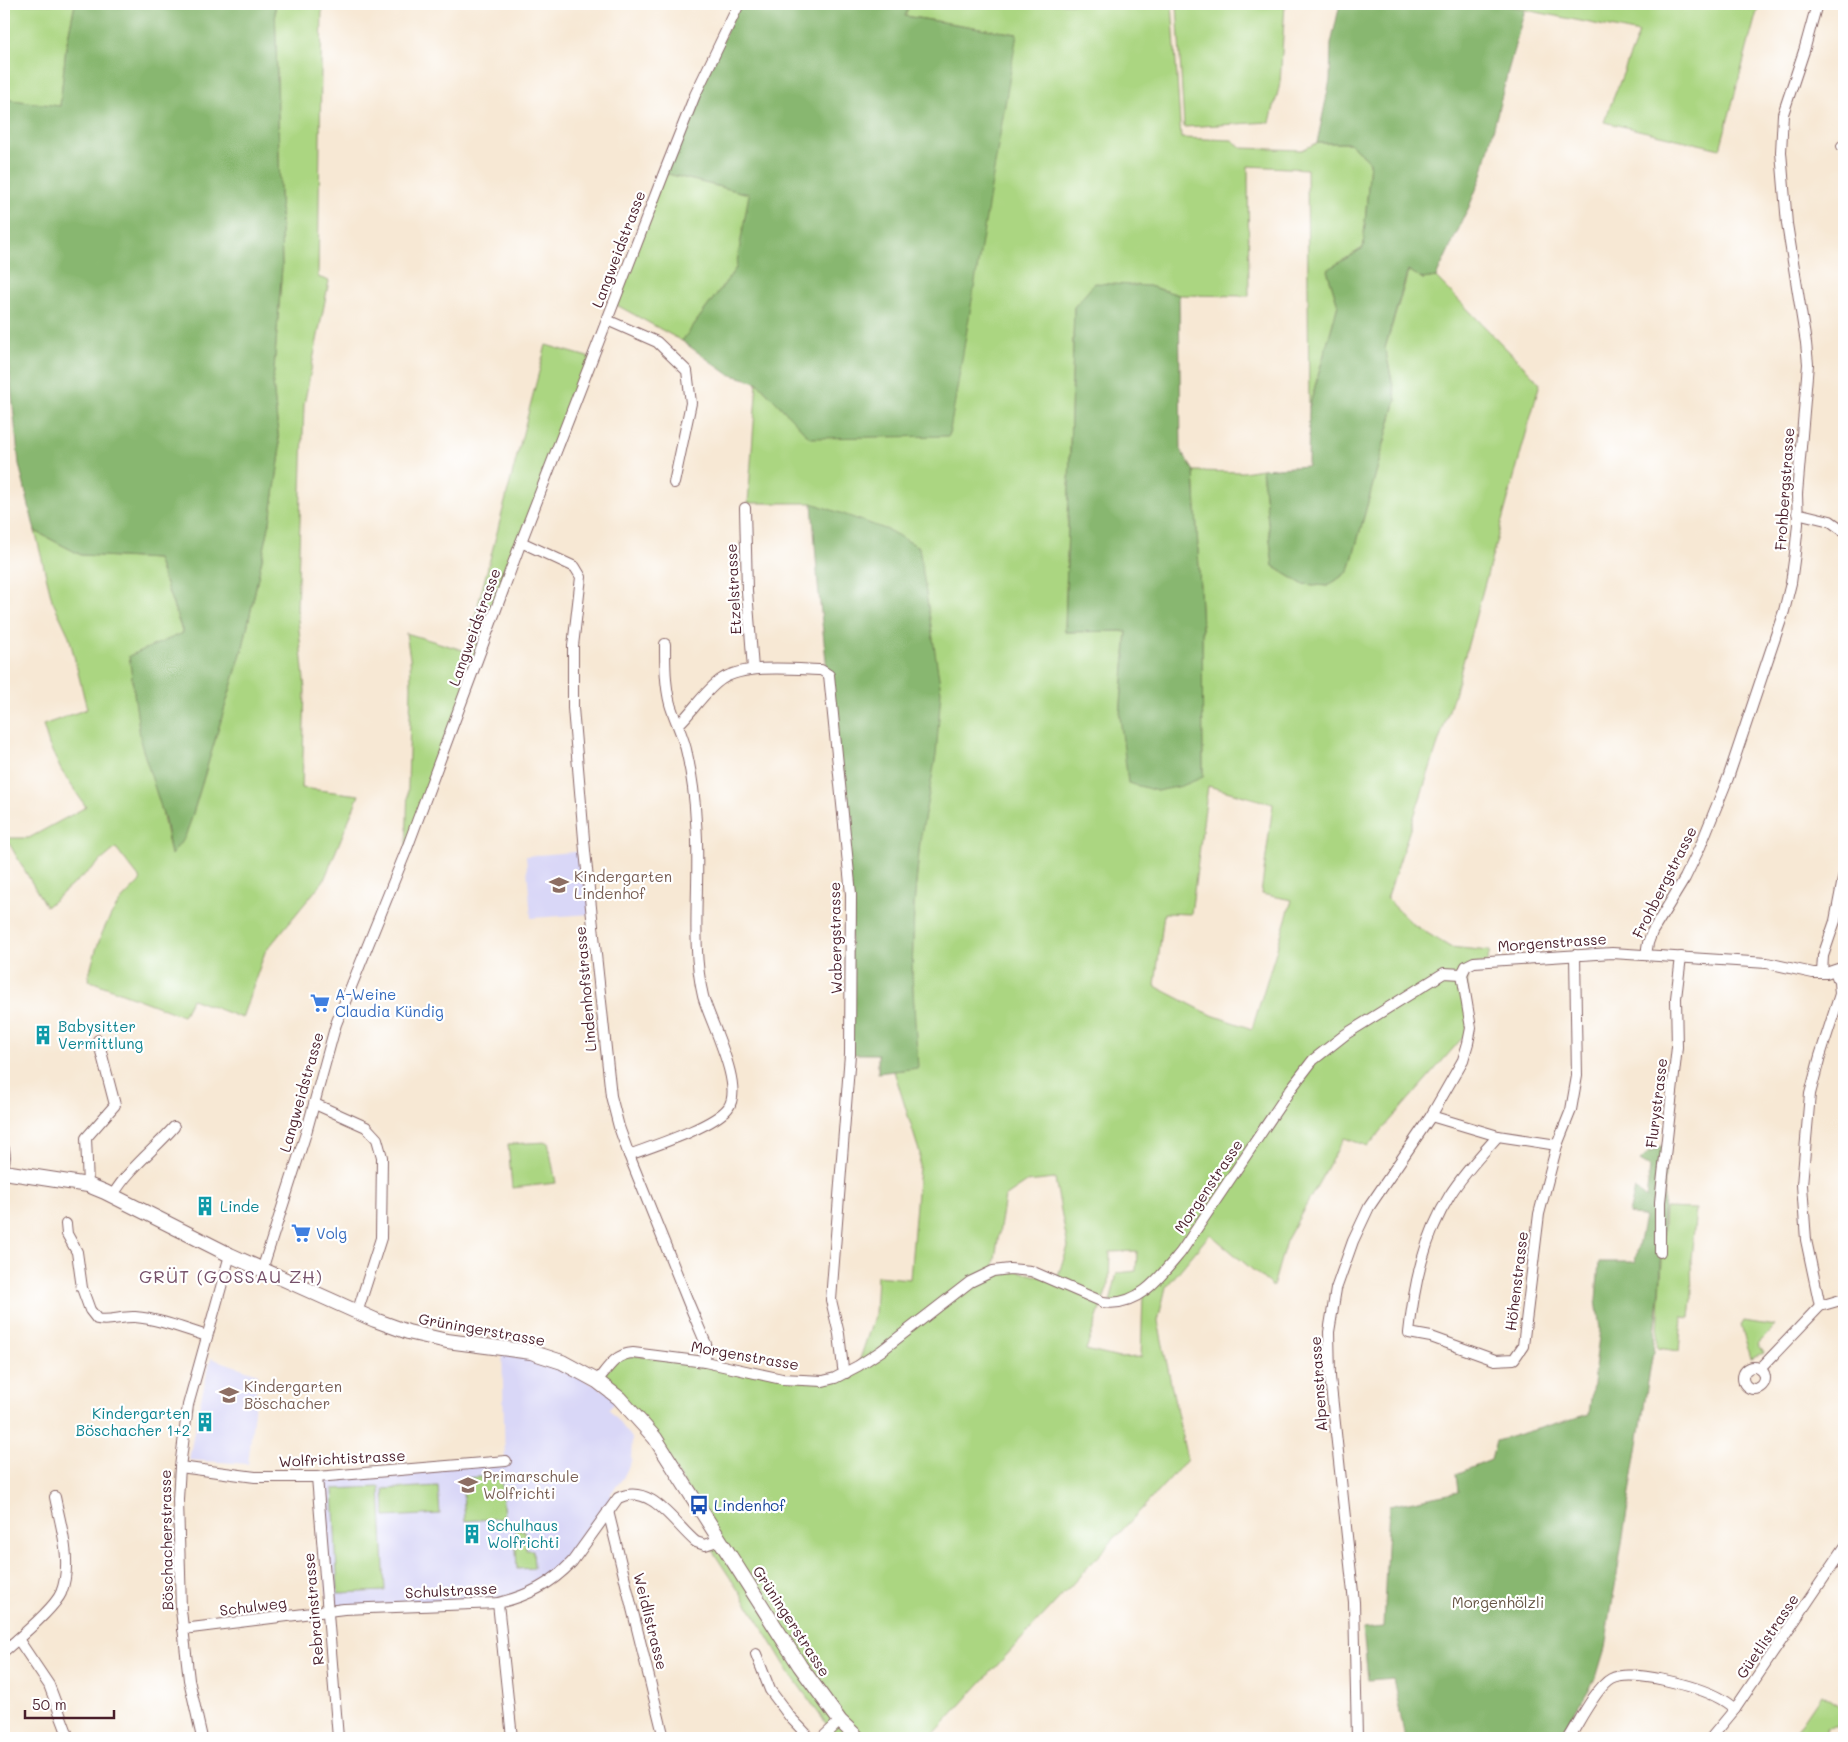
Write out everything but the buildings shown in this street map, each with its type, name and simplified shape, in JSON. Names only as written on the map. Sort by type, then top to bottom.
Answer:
[{"type":"main road","name":"Grüningerstrasse","points":[[4,1172],[88,1185],[113,1195],[230,1255],[357,1313],[420,1335],[447,1341],[532,1352],[575,1368],[598,1381],[619,1398],[655,1438],[800,1666],[840,1721],[858,1738]]},
{"type":"street","name":"Langweidstrasse","points":[[262,1270],[315,1104],[336,1024],[410,842],[521,542],[695,95],[739,4]]},
{"type":"street","name":"Frohbergstrasse","points":[[1646,955],[1652,932],[1694,860],[1728,778],[1784,611],[1794,560],[1797,494],[1808,364],[1787,224],[1781,152],[1783,114],[1804,51],[1816,4]]},
{"type":"street","points":[[607,320],[657,342],[687,371],[691,402],[674,483]]},
{"type":"street","name":"Etzelstrasse","points":[[745,508],[747,591],[753,669]]},
{"type":"street","points":[[1797,513],[1830,521],[1844,531]]},
{"type":"street","name":"Lindenhofstrasse","points":[[521,542],[575,567],[581,577],[573,646],[574,718],[611,1096],[619,1126],[630,1155],[706,1344],[704,1362]]},
{"type":"street","points":[[630,1155],[710,1123],[729,1108],[733,1092],[724,1048],[703,998],[698,965],[696,822],[687,754],[679,724],[670,704],[665,644]]},
{"type":"street","name":"Wabergstrasse","points":[[679,724],[691,713],[713,686],[723,678],[753,669],[821,670],[829,675],[851,894],[850,1054],[831,1300],[839,1334],[843,1368],[846,1373]]},
{"type":"street","points":[[1822,973],[1822,956],[1836,921],[1844,874]]},
{"type":"street","name":"Morgenstrasse","points":[[598,1381],[612,1362],[623,1354],[633,1352],[704,1362],[782,1379],[822,1382],[846,1373],[881,1350],[970,1282],[993,1271],[1010,1269],[1031,1271],[1103,1302],[1123,1302],[1143,1293],[1163,1274],[1181,1252],[1290,1090],[1313,1060],[1346,1034],[1444,973],[1462,974],[1466,966],[1474,962],[1612,953],[1766,963],[1813,973],[1839,969]]},
{"type":"street","name":"Höhenstrasse","points":[[1498,1136],[1470,1168],[1450,1195],[1435,1224],[1422,1259],[1412,1297],[1409,1333],[1431,1337],[1495,1360],[1514,1359],[1523,1346],[1539,1214],[1557,1145],[1571,1110],[1577,1076],[1575,955]]},
{"type":"street","name":"Flurystrasse","points":[[1660,1252],[1660,1202],[1677,1047],[1676,998],[1681,957]]},
{"type":"street","points":[[1820,1306],[1806,1240],[1802,1185],[1810,1094],[1840,994],[1839,969]]},
{"type":"street","name":"Alpenstrasse","points":[[1357,1738],[1354,1602],[1330,1377],[1329,1332],[1336,1289],[1353,1241],[1369,1207],[1430,1116],[1463,1060],[1471,1028],[1462,974]]},
{"type":"street","points":[[88,1185],[86,1138],[115,1105],[98,1040]]},
{"type":"street","points":[[315,1104],[366,1127],[377,1139],[382,1157],[381,1238],[357,1313]]},
{"type":"street","points":[[1430,1116],[1498,1136],[1557,1145]]},
{"type":"street","points":[[113,1195],[133,1167],[158,1146],[174,1127]]},
{"type":"street","points":[[4,1148],[4,1163]]},
{"type":"street","points":[[66,1224],[67,1234],[77,1252],[82,1288],[90,1310],[97,1319],[106,1321],[132,1317],[149,1318],[207,1336]]},
{"type":"street","name":"Böschacherstrasse","points":[[202,1738],[189,1680],[183,1629],[178,1499],[188,1405],[230,1255]]},
{"type":"street","points":[[1760,1370],[1820,1306],[1844,1299]]},
{"type":"street","name":"Wolfrichtistrasse","points":[[180,1467],[254,1477],[317,1477],[506,1461]]},
{"type":"street","name":"Rebrainstrasse","points":[[317,1477],[338,1738]]},
{"type":"street","name":"Schulstrasse","points":[[328,1611],[498,1603],[524,1596],[555,1578],[572,1562],[618,1498],[629,1494],[641,1494],[652,1500],[696,1542],[704,1545],[720,1540]]},
{"type":"street","points":[[4,1651],[50,1606],[60,1593],[66,1557],[55,1497]]},
{"type":"street","name":"Weidlistrasse","points":[[608,1511],[664,1738]]},
{"type":"street","name":"Güetlistrasse","points":[[1711,1738],[1735,1709],[1844,1548]]},
{"type":"street","points":[[498,1603],[512,1738]]},
{"type":"street","name":"Schulweg","points":[[183,1629],[328,1611]]},
{"type":"street","points":[[18,1639],[48,1685],[69,1738]]},
{"type":"street","points":[[756,1654],[770,1690],[790,1717],[810,1738]]},
{"type":"street","points":[[1569,1738],[1600,1690],[1612,1679],[1619,1677],[1640,1676],[1685,1685],[1718,1698],[1735,1709]]},
{"type":"street","points":[[822,1738],[840,1721]]},
{"type":"shaded area","name":"Kindergarten Lindenhof","points":[[585,851],[593,914],[531,918],[526,856]]},
{"type":"shaded area","name":"Primarschule Wolfrichti","points":[[502,1348],[531,1352],[619,1398],[609,1409],[632,1438],[631,1462],[623,1478],[611,1493],[608,1511],[572,1562],[513,1600],[328,1611],[317,1477],[505,1461]]},
{"type":"shaded area","name":"Kindergarten Böschacher","points":[[211,1358],[258,1374],[248,1464],[189,1460],[197,1415]]},
{"type":"green space","points":[[4,4],[75,4],[66,47],[60,107],[4,99]]},
{"type":"green space","points":[[75,4],[275,4],[282,267],[273,382],[280,454],[270,522],[243,647],[191,820],[185,837],[171,855],[165,820],[141,744],[129,656],[183,633],[157,559],[81,555],[35,531],[19,464],[4,318],[4,99],[60,106],[66,47]]},
{"type":"green space","points":[[275,4],[322,4],[318,277],[329,281],[304,405],[297,609],[305,690],[302,788],[359,795],[324,880],[265,952],[242,1018],[192,999],[183,1016],[88,980],[102,933],[111,915],[119,903],[141,880],[116,848],[46,907],[6,838],[29,838],[86,807],[61,770],[49,745],[43,725],[87,709],[69,636],[52,600],[35,531],[81,555],[157,559],[183,634],[129,656],[171,854],[191,820],[243,647],[270,522],[280,454],[273,382],[282,267]]},
{"type":"green space","points":[[739,4],[910,4],[905,16],[1017,34],[949,436],[810,438],[757,382],[728,374],[682,341],[736,268],[749,194],[664,173]]},
{"type":"green space","points":[[910,4],[1172,4],[1181,138],[1232,140],[1242,148],[1302,150],[1317,143],[1350,143],[1370,162],[1363,248],[1327,270],[1338,305],[1309,408],[1307,169],[1248,166],[1249,296],[1179,295],[1149,286],[1074,307],[1065,632],[1127,631],[1120,716],[1203,777],[1202,628],[1194,471],[1243,472],[1262,469],[1273,566],[1302,584],[1328,586],[1349,571],[1396,400],[1385,348],[1409,270],[1423,279],[1436,277],[1540,383],[1454,695],[1387,899],[1414,925],[1450,947],[1490,951],[1487,962],[1466,966],[1471,1028],[1368,1146],[1344,1138],[1286,1241],[1273,1287],[1210,1234],[1166,1287],[1158,1321],[1187,1460],[930,1738],[822,1738],[830,1729],[789,1672],[708,1544],[720,1540],[655,1438],[597,1381],[623,1354],[823,1381],[858,1365],[875,1314],[877,1276],[910,1279],[920,1154],[894,1071],[917,1068],[912,974],[914,905],[920,841],[812,503],[748,503],[757,382],[811,438],[1017,34],[905,16]],"holes":[[[1208,786],[1273,804],[1261,894],[1292,900],[1252,1029],[1209,1014],[1155,986],[1164,913],[1191,914]],[[1055,1179],[1068,1247],[1056,1281],[1010,1269],[993,1271],[1005,1197],[1027,1182]],[[1137,1251],[1136,1271],[1117,1273],[1110,1303],[1143,1293],[1141,1357],[1119,1358],[1086,1350],[1109,1283],[1110,1252]]]},
{"type":"green space","points":[[1177,4],[1285,4],[1280,84],[1270,122],[1184,127]]},
{"type":"green space","points":[[1340,4],[1497,4],[1525,9],[1482,175],[1469,207],[1436,277],[1423,279],[1408,270],[1385,348],[1396,400],[1349,571],[1328,586],[1302,584],[1273,566],[1262,469],[1308,466],[1309,408],[1338,305],[1327,270],[1363,248],[1370,162],[1350,143],[1317,143],[1330,80],[1331,44]]},
{"type":"green space","points":[[1497,4],[1759,4],[1720,149],[1604,122],[1639,33]]},
{"type":"green space","points":[[664,173],[750,194],[736,268],[682,341],[613,303]]},
{"type":"green space","points":[[1095,283],[1149,286],[1179,295],[1181,451],[1194,471],[1202,628],[1203,777],[1182,786],[1157,791],[1128,783],[1120,716],[1127,631],[1065,632],[1074,307]]},
{"type":"green space","points":[[546,345],[591,358],[406,851],[411,686],[410,658],[406,633],[466,651]]},
{"type":"green space","points":[[812,503],[888,530],[919,547],[941,691],[936,756],[920,841],[914,905],[912,974],[918,1068],[878,1073],[878,1054],[850,1054],[851,894],[818,585]]},
{"type":"green space","points":[[548,1142],[556,1183],[512,1188],[508,1144]]},
{"type":"green space","name":"Morgenhölzli","points":[[1666,1144],[1660,1290],[1653,1351],[1605,1648],[1596,1678],[1559,1738],[1405,1738],[1393,1678],[1368,1680],[1363,1629],[1383,1627],[1389,1506],[1458,1492],[1456,1474],[1491,1460],[1496,1441],[1589,1414],[1600,1329],[1596,1300],[1599,1262],[1635,1262],[1644,1217],[1629,1214],[1635,1189],[1646,1198],[1650,1167],[1640,1161],[1648,1153]]},
{"type":"green space","points":[[1665,1208],[1696,1209],[1691,1259],[1692,1299],[1690,1318],[1682,1317],[1679,1351],[1657,1348]]},
{"type":"green space","points":[[1744,1321],[1775,1326],[1758,1344],[1764,1353],[1751,1358],[1741,1326]]},
{"type":"green space","points":[[501,1476],[504,1518],[465,1521],[462,1478]]},
{"type":"green space","points":[[438,1486],[440,1514],[385,1517],[384,1489]]},
{"type":"green space","points":[[380,1487],[385,1591],[338,1593],[333,1489]]},
{"type":"green space","points":[[515,1530],[525,1530],[526,1550],[533,1550],[534,1568],[517,1569]]},
{"type":"green space","points":[[1821,1694],[1844,1709],[1844,1726],[1826,1728],[1827,1738],[1791,1738]]},
{"type":"place","name":"Kindergarten Lindenhof","points":[[559,885]]},
{"type":"place","name":"A-Weine Claudia Kündig","points":[[320,1003]]},
{"type":"place","name":"Babysitter Vermittlung","points":[[43,1035]]},
{"type":"place","name":"Linde","points":[[205,1206]]},
{"type":"place","name":"Volg","points":[[301,1233]]},
{"type":"place","name":"Kindergarten Böschacher","points":[[229,1395]]},
{"type":"place","name":"Kindergarten Böschacher 1+2","points":[[205,1422]]},
{"type":"place","name":"Primarschule Wolfrichti","points":[[468,1485]]},
{"type":"place","name":"Lindenhof","points":[[699,1505]]},
{"type":"place","name":"Schulhaus Wolfrichti","points":[[472,1534]]},
{"type":"district","name":"GRÜT (GOSSAU ZH)","points":[[231,1276]]}]
